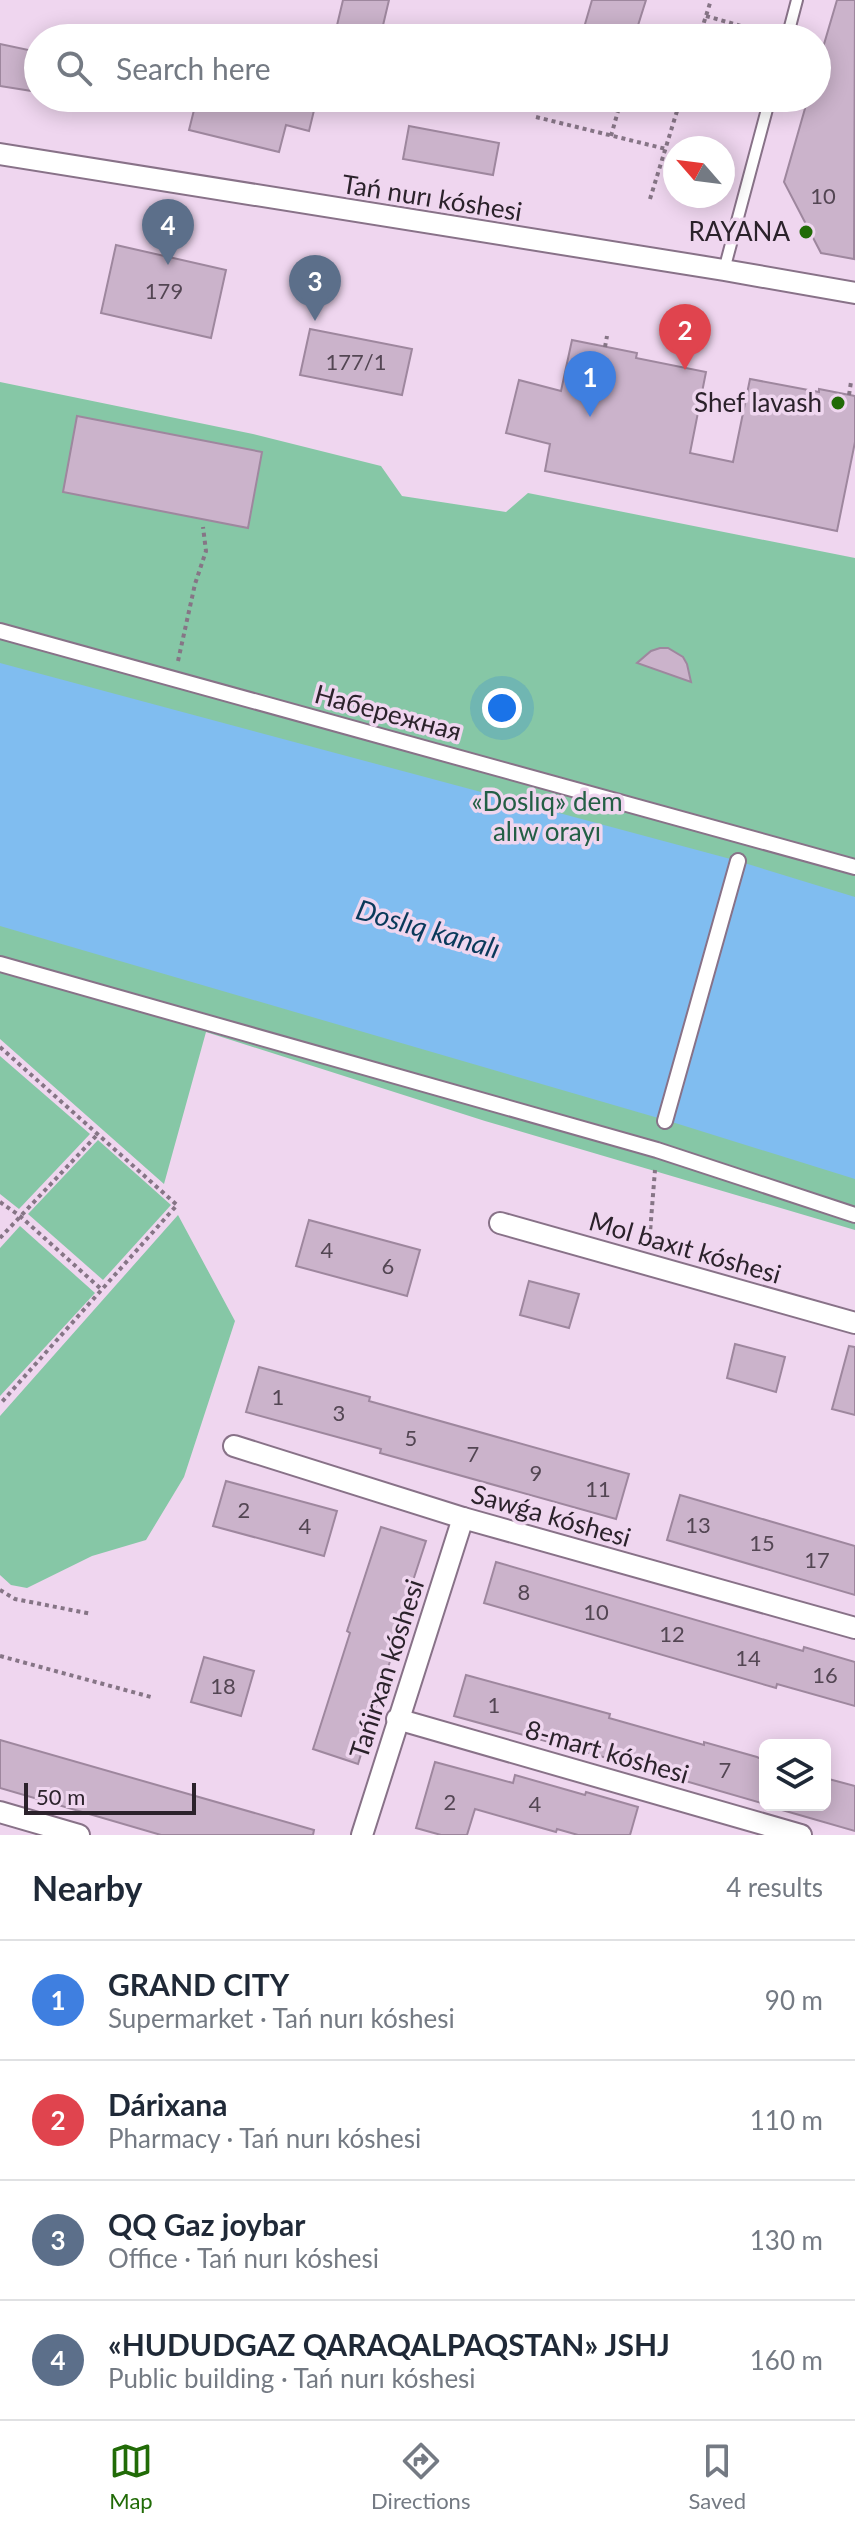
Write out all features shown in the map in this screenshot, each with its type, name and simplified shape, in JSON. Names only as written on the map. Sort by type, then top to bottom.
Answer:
[{"type":"street","name":"Tań nurı kóshesi","points":[[0,154],[855,293]]},
{"type":"street","name":"Набережная","points":[[0,631],[855,867]]},
{"type":"street","points":[[665,1121],[738,861]]},
{"type":"street","points":[[0,964],[657,1150],[855,1215]]},
{"type":"street","name":"Mol baxıt kóshesi","points":[[500,1223],[855,1323]]},
{"type":"street","name":"Sawǵa kóshesi","points":[[234,1446],[463,1518],[855,1628]]},
{"type":"street","name":"Tańirxan kóshesi","points":[[362,1835],[463,1518]]},
{"type":"street","name":"8-mart kóshesi","points":[[397,1719],[801,1835]]},
{"type":"street","points":[[0,1812],[79,1835]]},
{"type":"lane","points":[[789,24],[797,0]]},
{"type":"lane","points":[[724,270],[766,112]]},
{"type":"path","points":[[703,24],[711,0]]},
{"type":"path","points":[[706,16],[735,24]]},
{"type":"path","points":[[610,136],[618,112]]},
{"type":"path","points":[[670,136],[677,112]]},
{"type":"path","points":[[536,117],[663,148]]},
{"type":"path","points":[[650,199],[663,158]]},
{"type":"path","points":[[605,347],[607,336]]},
{"type":"path","points":[[849,395],[851,382]]},
{"type":"path","points":[[174,679],[195,584],[206,551],[203,527]]},
{"type":"path","points":[[0,1047],[177,1205],[0,1404]]},
{"type":"path","points":[[0,1238],[97,1134]]},
{"type":"path","points":[[647,1265],[657,1150]]},
{"type":"path","points":[[0,1202],[20,1216],[102,1290]]},
{"type":"path","points":[[0,1590],[15,1599],[92,1614]]},
{"type":"path","points":[[0,1656],[151,1697]]},
{"type":"green space","name":"«Doslıq» dem alıw orayı","points":[[0,382],[253,434],[381,466],[402,496],[506,512],[528,493],[855,558],[855,1230],[485,1121],[206,1032],[164,1184],[0,1039]]},
{"type":"green space","points":[[0,1056],[90,1134],[19,1209],[0,1194]]},
{"type":"green space","points":[[98,1140],[171,1205],[103,1280],[28,1214]]},
{"type":"green space","points":[[178,1215],[235,1321],[184,1477],[146,1540],[92,1556],[27,1588],[11,1585],[0,1575],[0,1416]]},
{"type":"green space","points":[[20,1226],[95,1293],[0,1396],[0,1248]]},
{"type":"water","name":"Doslıq kanalı","points":[[0,663],[738,861],[855,897],[855,1179],[672,1122],[0,926]]},
{"type":"building","points":[[343,0],[389,0],[383,24],[337,24]]},
{"type":"building","points":[[592,0],[646,0],[638,24],[585,24]]},
{"type":"building","points":[[837,0],[855,0],[854,259],[821,253],[784,182],[804,112],[831,112],[830,24]]},
{"type":"building","points":[[0,44],[24,49],[24,90],[0,86]]},
{"type":"building","points":[[194,112],[314,112],[309,131],[286,125],[279,152],[189,130]]},
{"type":"building","points":[[409,126],[499,143],[493,175],[403,159]]},
{"type":"building","points":[[116,245],[226,270],[211,338],[101,313]]},
{"type":"building","points":[[310,329],[412,349],[402,395],[300,375]]},
{"type":"building","points":[[572,340],[637,353],[636,358],[706,372],[690,453],[733,462],[750,379],[855,396],[855,442],[837,531],[545,471],[550,444],[506,433],[519,380],[561,391]]},
{"type":"building","points":[[77,416],[262,452],[248,528],[63,492]]},
{"type":"building","points":[[668,648],[683,657],[691,682],[637,663],[651,651]]},
{"type":"building","points":[[309,1220],[420,1250],[407,1296],[296,1266]]},
{"type":"building","points":[[529,1281],[579,1294],[569,1328],[520,1315]]},
{"type":"building","points":[[735,1344],[785,1357],[776,1392],[727,1378]]},
{"type":"building","points":[[849,1346],[855,1347],[855,1415],[832,1409]]},
{"type":"building","points":[[259,1367],[629,1474],[616,1519],[246,1412]]},
{"type":"building","points":[[226,1481],[337,1511],[324,1556],[213,1526]]},
{"type":"building","points":[[680,1495],[855,1546],[855,1595],[667,1540]]},
{"type":"building","points":[[381,1527],[426,1541],[389,1654],[392,1655],[358,1764],[313,1749]]},
{"type":"building","points":[[496,1562],[803,1651],[804,1647],[855,1662],[855,1706],[777,1684],[776,1688],[484,1603]]},
{"type":"building","points":[[204,1657],[254,1671],[241,1716],[191,1702]]},
{"type":"building","points":[[466,1675],[610,1714],[609,1718],[759,1758],[759,1802],[606,1762],[607,1758],[454,1716]]},
{"type":"building","points":[[0,1740],[314,1830],[313,1835],[161,1835],[0,1788]]},
{"type":"building","points":[[435,1762],[513,1783],[515,1775],[638,1807],[630,1835],[578,1835],[557,1829],[556,1832],[475,1809],[467,1835],[441,1835],[416,1828]]},
{"type":"building","points":[[831,1780],[855,1786],[855,1831],[785,1811],[831,1811]]},
{"type":"place","name":"RAYANA","points":[[806,232]]},
{"type":"place","name":"«HUDUDGAZ QARAQALPAQSTAN» JSHJ","points":[[168,265]]},
{"type":"place","name":"QQ Gaz joybar","points":[[315,321]]},
{"type":"place","name":"Dárixana","points":[[685,370]]},
{"type":"place","name":"Shef lavash","points":[[838,403]]},
{"type":"place","name":"GRAND CITY","points":[[590,417]]}]
